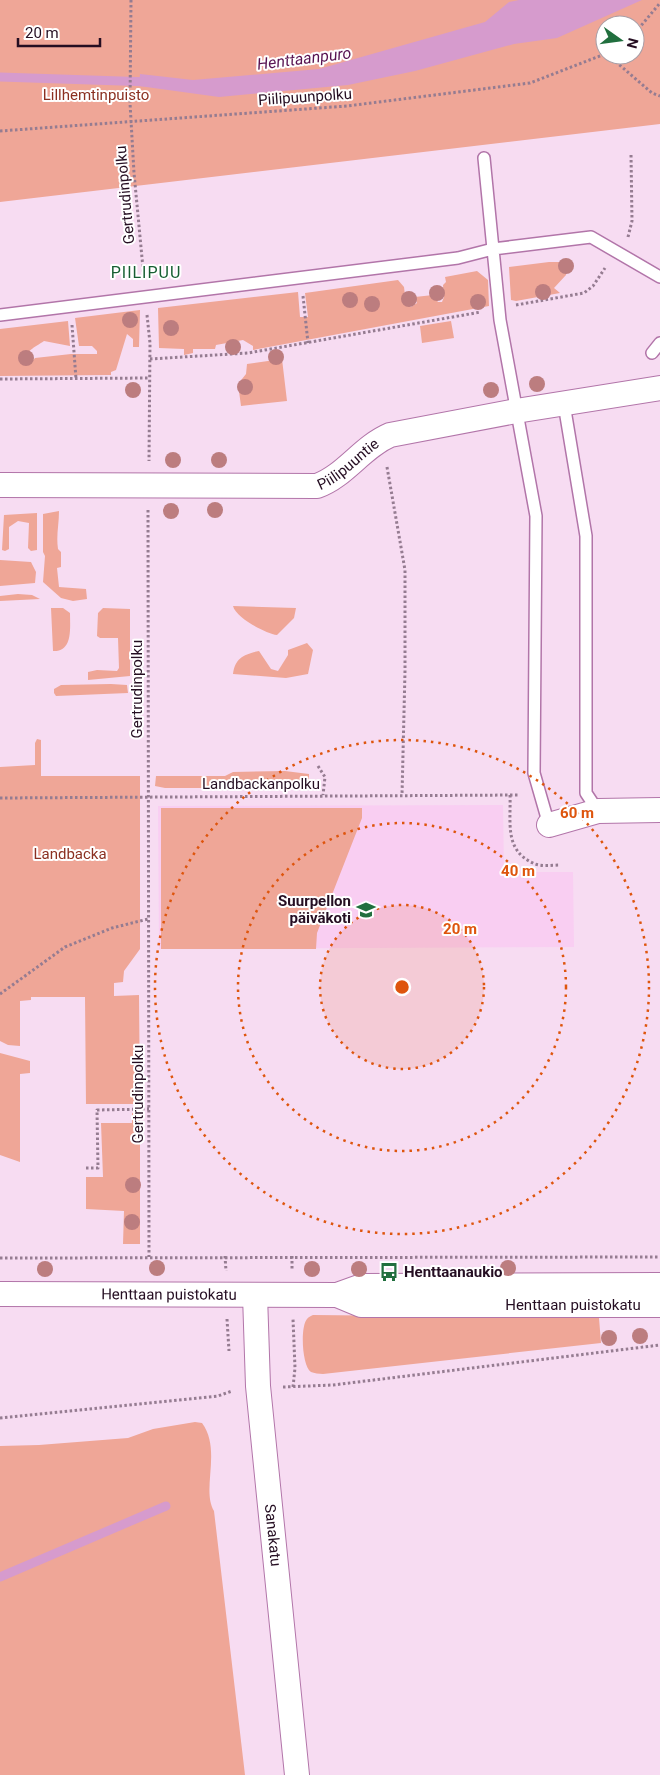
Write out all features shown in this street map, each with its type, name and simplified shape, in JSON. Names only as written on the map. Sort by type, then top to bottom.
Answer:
[{"type":"street","name":"Piilipuuntie","points":[[0,485],[317,486],[329,482],[375,442],[390,435],[516,411],[660,388]]},
{"type":"street","points":[[549,825],[598,811],[660,810]]},
{"type":"street","name":"Henttaan puistokatu","points":[[0,1294],[337,1295],[362,1286],[660,1285]]},
{"type":"street","name":"Sanakatu","points":[[255,1295],[258,1386],[297,1775]]},
{"type":"street","name":"Henttaan puistokatu","points":[[337,1295],[360,1306],[660,1306]]},
{"type":"lane","points":[[484,158],[499,308],[536,516],[534,773],[549,825]]},
{"type":"lane","points":[[0,315],[458,258],[494,250],[590,237],[660,277]]},
{"type":"lane","points":[[652,353],[660,343]]},
{"type":"lane","points":[[564,404],[586,536],[586,793],[598,811]]},
{"type":"path","name":"Gertrudinpolku","points":[[131,0],[131,122],[150,359],[148,484],[149,1257]]},
{"type":"path","points":[[645,21],[660,3]]},
{"type":"path","name":"Piilipuunpolku","points":[[0,131],[348,106],[530,83],[595,59]]},
{"type":"path","points":[[620,65],[652,93],[660,96]]},
{"type":"path","points":[[150,359],[248,353],[584,293],[592,286],[629,235],[632,221],[631,154]]},
{"type":"path","points":[[301,278],[308,343]]},
{"type":"path","points":[[70,307],[76,379]]},
{"type":"path","points":[[0,379],[150,378]]},
{"type":"path","points":[[387,464],[404,570],[405,671],[402,795]]},
{"type":"path","points":[[318,766],[325,777],[323,795]]},
{"type":"path","points":[[510,795],[511,843],[521,855],[534,864],[560,865]]},
{"type":"path","name":"Landbackanpolku","points":[[0,798],[521,795]]},
{"type":"path","points":[[0,994],[65,947],[112,928],[148,919]]},
{"type":"path","points":[[86,1168],[98,1168],[97,1110],[149,1109]]},
{"type":"path","points":[[226,1256],[229,1357]]},
{"type":"path","points":[[0,1258],[226,1256],[660,1257]]},
{"type":"path","points":[[0,1418],[218,1396],[244,1386],[293,1387],[333,1385],[660,1345]]},
{"type":"path","points":[[230,1383],[231,1391]]},
{"type":"shaded area","points":[[519,0],[642,0],[608,15],[595,15],[595,21],[557,38],[514,44],[415,71],[348,85],[219,97],[139,86],[140,74],[193,80],[319,69],[485,22],[509,2]]},
{"type":"shaded area","name":"Suurpellon päiväkoti","points":[[503,805],[504,872],[573,872],[574,947],[159,949],[158,806]]},
{"type":"green space","name":"Lillhemtinpuisto","points":[[0,0],[660,0],[660,124],[0,202]]},
{"type":"green space","points":[[562,262],[567,270],[566,275],[554,288],[560,293],[516,301],[511,300],[509,267]]},
{"type":"green space","points":[[477,271],[488,280],[489,306],[253,350],[253,346],[243,340],[216,345],[215,349],[193,349],[193,353],[184,355],[184,349],[159,348],[158,308],[298,292],[300,317],[308,317],[305,293],[398,280],[404,287],[406,304],[411,307],[417,303],[415,297],[433,295],[438,302],[442,302],[444,297],[443,285],[446,282],[445,277]]},
{"type":"green space","points":[[140,310],[139,347],[133,347],[133,339],[127,334],[116,370],[111,372],[111,375],[0,376],[0,329],[68,321],[70,346],[44,341],[33,348],[26,356],[25,364],[30,364],[35,358],[71,354],[97,354],[97,351],[92,346],[79,346],[75,318]]},
{"type":"green space","points":[[451,321],[454,338],[422,343],[420,326]]},
{"type":"green space","points":[[282,359],[287,401],[241,406],[238,384],[246,374],[247,364]]},
{"type":"green space","points":[[59,511],[57,544],[61,552],[61,567],[57,568],[59,587],[86,589],[87,599],[73,601],[61,598],[43,582],[45,556],[43,552],[43,514]]},
{"type":"green space","points":[[37,513],[37,550],[31,551],[28,548],[29,523],[18,521],[9,527],[9,549],[2,550],[4,515]]},
{"type":"green space","points":[[0,560],[31,562],[36,572],[35,583],[0,586]]},
{"type":"green space","points":[[32,595],[40,599],[0,601],[0,596]]},
{"type":"green space","points":[[233,606],[296,608],[294,618],[277,635],[245,620],[235,611]]},
{"type":"green space","points":[[51,608],[63,608],[70,613],[67,643],[64,648],[53,651]]},
{"type":"green space","points":[[103,608],[130,609],[130,676],[88,680],[88,672],[97,670],[117,671],[119,668],[118,638],[100,638],[97,636],[98,613]]},
{"type":"green space","points":[[307,643],[313,650],[308,674],[286,678],[233,674],[238,660],[259,651],[271,669],[278,671],[288,655],[288,650]]},
{"type":"green space","points":[[61,685],[127,685],[128,693],[56,696],[54,693],[54,689]]},
{"type":"green space","name":"Landbacka","points":[[37,739],[41,740],[41,776],[140,776],[140,949],[124,971],[123,982],[114,983],[114,996],[139,995],[140,1104],[86,1104],[85,997],[31,997],[31,1000],[20,1001],[20,1046],[8,1045],[0,1041],[0,767],[35,765],[35,743]]},
{"type":"green space","points":[[285,771],[309,774],[309,781],[306,784],[296,782],[294,788],[165,788],[155,786],[156,776],[225,776],[233,772]]},
{"type":"green space","points":[[161,808],[362,808],[362,818],[317,933],[316,949],[161,949]]},
{"type":"green space","points":[[0,1053],[30,1061],[30,1073],[20,1074],[20,1162],[0,1155]]},
{"type":"green space","points":[[132,1113],[140,1114],[140,1244],[123,1244],[124,1211],[86,1209],[86,1177],[103,1177],[101,1123],[132,1123]]},
{"type":"green space","points":[[313,1315],[599,1318],[601,1343],[320,1374],[311,1372],[304,1355],[303,1330],[307,1318]]},
{"type":"green space","points":[[195,1422],[202,1423],[208,1434],[210,1445],[209,1492],[214,1511],[245,1775],[0,1775],[0,1446],[128,1438],[153,1429]]},
{"type":"waterway","name":"Henttaanpuro","points":[[0,77],[151,82]]},
{"type":"waterway","points":[[0,1577],[166,1506]]},
{"type":"place","name":"Suurpellon päiväkoti","points":[[366,910]]},
{"type":"place","name":"Henttaanaukio","points":[[389,1272]]},
{"type":"district","name":"PIILIPUU","points":[[146,272]]}]
